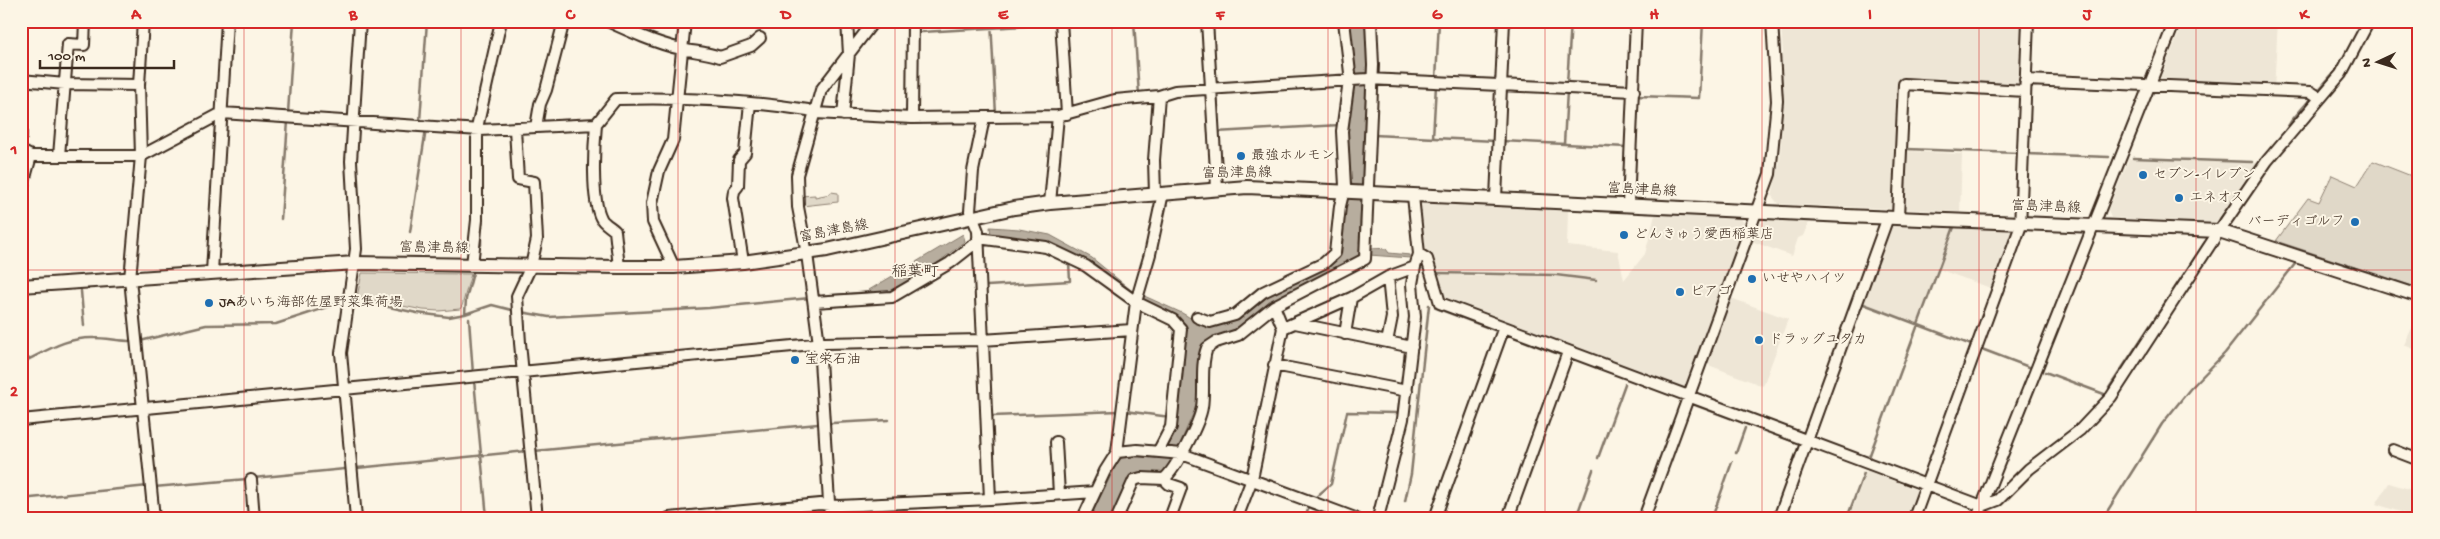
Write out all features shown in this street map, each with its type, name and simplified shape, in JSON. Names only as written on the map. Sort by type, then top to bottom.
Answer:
[{"type":"main road","name":"富島津島線","points":[[21,286],[355,263],[674,267],[743,262],[807,254],[972,217],[1050,203],[1247,187],[1367,194],[1496,198],[2219,231],[2419,296]]},
{"type":"street","points":[[59,156],[68,44],[84,44],[85,21]]},
{"type":"street","points":[[143,21],[140,85],[141,156],[130,278],[154,518]]},
{"type":"street","points":[[212,272],[227,21]]},
{"type":"street","points":[[356,518],[344,389],[342,337],[355,263],[356,225],[351,161],[360,21]]},
{"type":"street","points":[[472,265],[477,220],[477,128],[501,21]]},
{"type":"street","points":[[536,128],[540,104],[546,90],[564,21]]},
{"type":"street","points":[[607,21],[646,39],[683,50],[707,52],[720,57],[751,46],[760,38]]},
{"type":"street","points":[[674,267],[653,222],[652,203],[659,171],[673,140],[685,21]]},
{"type":"street","points":[[843,115],[849,54],[847,21]]},
{"type":"street","points":[[830,518],[819,344],[807,254],[798,207],[797,175],[821,90],[874,21]]},
{"type":"street","points":[[912,118],[913,21]]},
{"type":"street","points":[[1050,203],[1062,115],[1061,21]]},
{"type":"street","points":[[1207,21],[1217,188]]},
{"type":"street","points":[[1197,317],[1210,322],[1236,315],[1263,292],[1328,260],[1336,248],[1345,192],[1342,131],[1350,79],[1348,37],[1344,21]]},
{"type":"street","points":[[1117,518],[1136,478],[1164,479],[1170,474],[1202,409],[1207,348],[1213,343],[1238,335],[1274,306],[1365,257],[1371,21]]},
{"type":"street","points":[[1496,198],[1504,21]]},
{"type":"street","points":[[1628,205],[1636,21]]},
{"type":"street","points":[[1644,518],[1770,174],[1776,129],[1777,101],[1772,21]]},
{"type":"street","points":[[1914,518],[2020,223],[2028,21]]},
{"type":"street","points":[[1980,512],[2175,21]]},
{"type":"street","points":[[1980,512],[1998,500],[2029,469],[2080,430],[2111,397],[2267,161],[2316,95],[2341,74],[2369,21]]},
{"type":"street","points":[[618,267],[615,231],[601,219],[597,204],[593,156],[596,124],[616,99],[678,99],[750,103],[808,110],[815,113],[843,115],[912,118],[984,118],[1062,115],[1115,100],[1159,96],[1174,91],[1350,79],[1634,91]]},
{"type":"street","points":[[21,80],[65,84],[140,85]]},
{"type":"street","points":[[1779,518],[1893,217],[1904,84],[2149,86],[2316,95]]},
{"type":"street","points":[[1083,518],[1117,452],[1137,299],[1150,254],[1159,193],[1154,160],[1159,96]]},
{"type":"street","points":[[743,262],[733,198],[734,191],[738,186],[739,160],[745,153],[750,103]]},
{"type":"street","points":[[21,151],[32,156],[141,156],[222,113],[477,128],[515,129],[596,124]]},
{"type":"street","points":[[984,118],[973,171],[970,211],[978,240],[990,500]]},
{"type":"street","points":[[21,124],[21,137]]},
{"type":"street","points":[[515,129],[518,179],[534,182],[537,239],[531,266],[517,296],[537,518]]},
{"type":"street","points":[[21,192],[32,156]]},
{"type":"street","points":[[1378,518],[1403,419],[1412,347],[1415,318],[1412,284],[1414,267],[1419,254],[1412,196]]},
{"type":"street","points":[[813,298],[892,297],[950,263],[978,240],[1046,247],[1086,266],[1173,320],[1181,328],[1182,334],[1171,427],[1160,452]]},
{"type":"street","points":[[1419,254],[1427,259],[1440,304],[1807,441],[1980,512],[1990,518]]},
{"type":"street","points":[[1283,328],[1351,298],[1388,277],[1414,267]]},
{"type":"street","points":[[1387,342],[1392,317],[1388,277]]},
{"type":"street","points":[[1345,334],[1351,298]]},
{"type":"street","points":[[1238,518],[1252,479],[1283,328],[1274,306]]},
{"type":"street","points":[[1295,323],[1412,347]]},
{"type":"street","points":[[1435,518],[1504,327]]},
{"type":"street","points":[[21,420],[819,344],[864,341],[982,340],[1132,330]]},
{"type":"street","points":[[1508,518],[1568,352]]},
{"type":"street","points":[[1274,365],[1406,391]]},
{"type":"street","points":[[1056,442],[1059,494]]},
{"type":"street","points":[[1117,452],[1128,450],[1180,454],[1355,518]]},
{"type":"street","points":[[2400,453],[2419,460]]},
{"type":"street","points":[[1164,479],[1169,484],[1180,488],[1170,518]]},
{"type":"street","points":[[251,480],[254,518]]},
{"type":"street","points":[[669,518],[830,505],[990,500],[1095,492]]},
{"type":"shaded area","points":[[1349,21],[1367,21],[1369,51],[1359,243],[1362,247],[1386,249],[1389,253],[1410,255],[1410,258],[1369,255],[1356,257],[1354,261],[1269,303],[1230,333],[1206,341],[1201,347],[1196,407],[1172,462],[1167,469],[1156,475],[1133,474],[1110,518],[1090,518],[1118,461],[1125,456],[1156,458],[1169,445],[1173,436],[1179,406],[1184,369],[1186,327],[1179,318],[1142,301],[1051,243],[991,236],[990,227],[1019,229],[1050,235],[1092,258],[1131,290],[1182,313],[1204,326],[1211,327],[1237,319],[1269,294],[1339,252],[1344,211],[1352,184],[1349,179],[1348,121],[1353,64]]},
{"type":"shaded area","points":[[1837,21],[2025,21],[2022,88],[1903,83],[1897,209],[1778,204],[1772,196],[1780,160],[1783,102],[1779,56],[1783,54],[1781,27],[1823,29]]},
{"type":"shaded area","points":[[2184,21],[2278,21],[2274,90],[2158,84]]},
{"type":"shaded area","points":[[1905,151],[1962,154],[1960,212],[1902,209]]},
{"type":"shaded area","points":[[2129,159],[2257,163],[2215,223],[2111,218],[2108,210]]},
{"type":"shaded area","name":"バーディゴルフ","points":[[2373,161],[2419,179],[2419,288],[2276,241],[2308,198],[2319,202],[2332,175],[2357,186]]},
{"type":"shaded area","points":[[831,192],[838,193],[838,202],[802,206],[800,196],[815,195],[815,197],[830,194]]},
{"type":"shaded area","points":[[1417,203],[1568,210],[1567,246],[1618,251],[1624,280],[1645,254],[1655,215],[1740,218],[1745,224],[1686,386],[1681,388],[1444,301],[1436,274],[1478,276],[1524,274],[1598,280],[1557,273],[1435,272],[1422,251]]},
{"type":"shaded area","points":[[1766,220],[1809,222],[1803,236],[1798,238],[1792,256],[1751,241],[1757,225]]},
{"type":"shaded area","points":[[1888,225],[2017,230],[1996,290],[1938,269],[1917,324],[1859,302]]},
{"type":"shaded area","points":[[963,234],[965,241],[920,276],[897,288],[869,296],[869,290]]},
{"type":"shaded area","points":[[362,273],[471,274],[460,309],[439,311],[423,310],[357,297]]},
{"type":"shaded area","points":[[1731,298],[1788,319],[1763,386],[1706,364]]},
{"type":"shaded area","points":[[2419,313],[2419,351],[2404,345]]},
{"type":"shaded area","points":[[1867,470],[1922,492],[1913,518],[1849,518]]},
{"type":"shaded area","points":[[2389,483],[2419,492],[2419,518],[2376,504]]},
{"type":"waterway","points":[[288,113],[294,21]]},
{"type":"waterway","points":[[420,121],[427,21]]},
{"type":"waterway","points":[[502,37],[507,21]]},
{"type":"waterway","points":[[596,21],[606,26]]},
{"type":"waterway","points":[[991,21],[996,115]]},
{"type":"waterway","points":[[1064,23],[1104,21]]},
{"type":"waterway","points":[[1134,21],[1139,95]]},
{"type":"waterway","points":[[1436,79],[1439,21]]},
{"type":"waterway","points":[[1567,84],[1571,21]]},
{"type":"waterway","points":[[1636,98],[1637,96],[1699,98],[1703,21]]},
{"type":"waterway","points":[[2357,21],[2362,23]]},
{"type":"waterway","points":[[922,32],[1058,24]]},
{"type":"waterway","points":[[2316,93],[2340,65]]},
{"type":"waterway","points":[[1433,138],[1436,85]]},
{"type":"waterway","points":[[1564,144],[1567,91]]},
{"type":"waterway","points":[[2282,136],[2292,120],[2312,97]]},
{"type":"waterway","points":[[281,219],[288,121]]},
{"type":"waterway","points":[[1216,132],[1340,125]]},
{"type":"waterway","points":[[410,232],[426,129]]},
{"type":"waterway","points":[[1374,135],[1495,141]]},
{"type":"waterway","points":[[1502,141],[1627,147]]},
{"type":"waterway","points":[[1906,149],[2019,153]]},
{"type":"waterway","points":[[2027,154],[2109,157]]},
{"type":"waterway","points":[[2133,158],[2252,162]]},
{"type":"waterway","points":[[2220,219],[2249,178]]},
{"type":"waterway","points":[[1868,460],[1954,227]]},
{"type":"waterway","points":[[481,229],[481,245]]},
{"type":"waterway","points":[[2111,389],[2109,388],[2205,242]]},
{"type":"waterway","points":[[987,286],[1070,281],[1069,262]]},
{"type":"waterway","points":[[1423,263],[1436,308],[1497,331]]},
{"type":"waterway","points":[[2103,518],[2162,424],[2190,389],[2225,353],[2295,264]]},
{"type":"waterway","points":[[465,314],[466,299],[473,273]]},
{"type":"waterway","points":[[1436,273],[1556,275],[1596,280]]},
{"type":"waterway","points":[[81,291],[84,326]]},
{"type":"waterway","points":[[823,296],[872,292]]},
{"type":"waterway","points":[[521,312],[549,317],[709,308],[810,298]]},
{"type":"waterway","points":[[356,300],[417,313],[449,317],[492,305],[516,311]]},
{"type":"waterway","points":[[140,341],[206,325],[276,324],[340,303]]},
{"type":"waterway","points":[[1861,303],[1974,346]]},
{"type":"waterway","points":[[1405,501],[1411,474],[1429,305]]},
{"type":"waterway","points":[[469,319],[473,374]]},
{"type":"waterway","points":[[1506,334],[1561,355]]},
{"type":"waterway","points":[[21,363],[56,346],[84,338],[132,341]]},
{"type":"waterway","points":[[1979,348],[2029,367]]},
{"type":"waterway","points":[[2045,372],[2104,394]]},
{"type":"waterway","points":[[474,380],[487,518]]},
{"type":"waterway","points":[[1598,458],[1625,384]]},
{"type":"waterway","points":[[1695,405],[1800,444]]},
{"type":"waterway","points":[[993,416],[1119,411]]},
{"type":"waterway","points":[[1125,411],[1170,417]]},
{"type":"waterway","points":[[1316,497],[1331,484],[1347,412],[1396,413]]},
{"type":"waterway","points":[[832,423],[889,420]]},
{"type":"waterway","points":[[534,451],[818,424]]},
{"type":"waterway","points":[[1736,453],[1745,428]]},
{"type":"waterway","points":[[1440,518],[1471,435]]},
{"type":"waterway","points":[[1811,447],[1922,489]]},
{"type":"waterway","points":[[357,468],[527,451]]},
{"type":"waterway","points":[[1712,518],[1732,462]]},
{"type":"waterway","points":[[253,478],[345,469]]},
{"type":"waterway","points":[[1576,518],[1593,470]]},
{"type":"waterway","points":[[1847,518],[1864,473]]},
{"type":"waterway","points":[[154,487],[247,479]]},
{"type":"waterway","points":[[21,499],[148,486]]},
{"type":"waterway","points":[[1927,491],[1971,507]]},
{"type":"waterway","points":[[1305,518],[1309,507]]},
{"type":"waterway","points":[[1992,514],[2000,518]]},
{"type":"place","name":"最強ホルモン","points":[[1241,156]]},
{"type":"place","name":"セブン-イレブン","points":[[2143,175]]},
{"type":"place","name":"エネオス","points":[[2179,198]]},
{"type":"place","name":"バーディゴルフ","points":[[2355,222]]},
{"type":"place","name":"どんきゅう愛西稲葉店","points":[[1624,235]]},
{"type":"place","name":"いせやハイツ","points":[[1752,279]]},
{"type":"place","name":"ピアゴ","points":[[1680,292]]},
{"type":"place","name":"JAあいち海部佐屋野菜集荷場","points":[[209,303]]},
{"type":"place","name":"ドラッグユタカ","points":[[1759,340]]},
{"type":"place","name":"宝栄石油","points":[[795,360]]},
{"type":"district","name":"稲葉町","points":[[915,273]]}]
